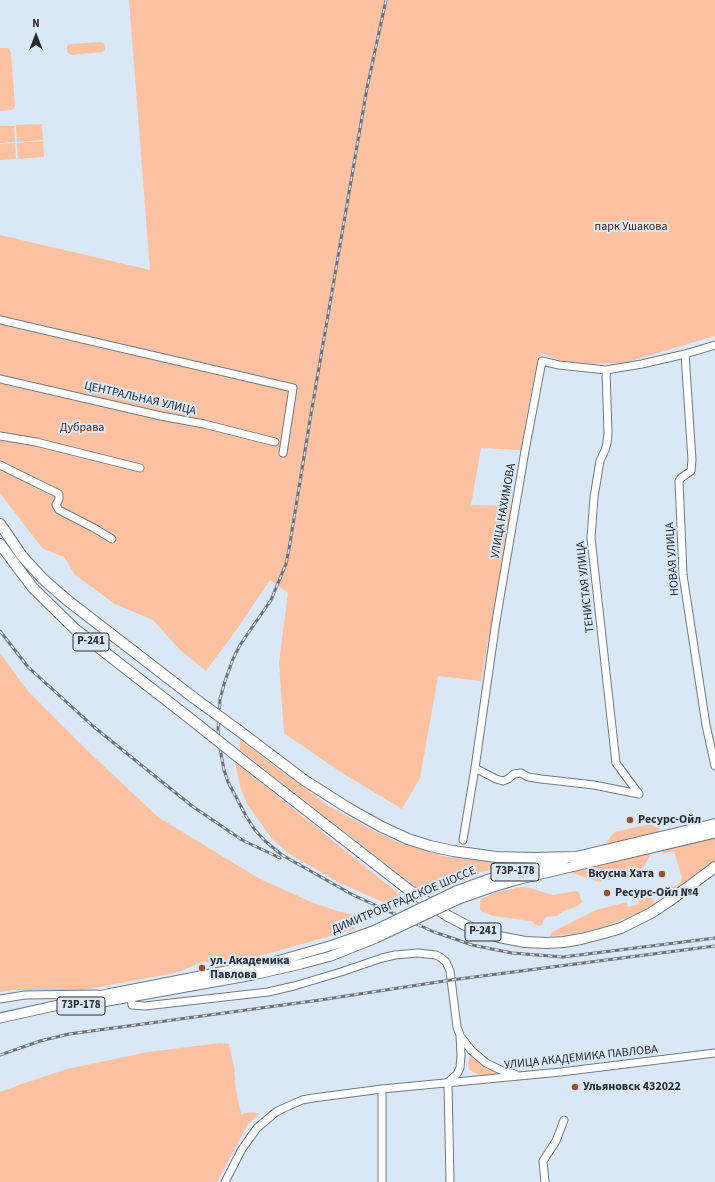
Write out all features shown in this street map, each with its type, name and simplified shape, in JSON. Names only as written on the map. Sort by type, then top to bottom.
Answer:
[{"type":"highway","name":"Р-241","points":[[0,524],[22,556],[43,579],[67,600],[194,698],[304,780],[342,805],[382,827],[408,839],[453,852],[496,857],[576,857]]},
{"type":"highway","name":"Р-241","points":[[0,544],[33,588],[75,629],[409,890],[448,916],[473,929],[499,937],[525,942],[547,943],[581,940],[621,928],[651,913],[715,867]]},
{"type":"highway","name":"ДИМИТРОВГРАДСКОЕ ШОССЕ","points":[[576,857],[715,824]]},
{"type":"main road","name":"ДИМИТРОВГРАДСКОЕ ШОССЕ","points":[[458,895],[715,833]]},
{"type":"main road","name":"ДИМИТРОВГРАДСКОЕ ШОССЕ","points":[[31,1012],[80,1006],[130,994],[253,975],[331,956],[489,879],[576,857]]},
{"type":"main road","name":"ДИМИТРОВГРАДСКОЕ ШОССЕ","points":[[0,1018],[108,994],[130,994]]},
{"type":"street","points":[[0,320],[293,388],[283,452]]},
{"type":"street","name":"УЛИЦА НАХИМОВА","points":[[464,840],[496,621],[542,361],[559,365],[606,370],[642,364],[684,354],[715,344]]},
{"type":"street","name":"НОВАЯ УЛИЦА","points":[[684,354],[692,460],[691,471],[681,478],[679,482],[683,575],[706,725],[715,766]]},
{"type":"street","name":"ТЕНИСТАЯ УЛИЦА","points":[[475,768],[496,779],[508,779],[514,774],[521,773],[541,779],[594,785],[639,794],[616,764],[592,545],[594,497],[600,461],[607,443],[608,432],[606,370]]},
{"type":"street","name":"ЦЕНТРАЛЬНАЯ УЛИЦА","points":[[0,378],[161,416],[204,424],[275,442]]},
{"type":"street","points":[[0,436],[36,442],[140,468]]},
{"type":"street","points":[[0,465],[59,494],[59,499],[56,505],[59,510],[112,539]]},
{"type":"street","points":[[130,994],[132,1005],[145,1006],[268,992],[306,983],[382,958],[410,953],[425,953],[440,957],[446,962],[449,968],[457,1027],[460,1035],[471,1050],[490,1065],[504,1071],[513,1074],[532,1075]]},
{"type":"street","points":[[52,1007],[58,1002],[55,994]]},
{"type":"street","points":[[0,1000],[25,995],[108,994]]},
{"type":"street","points":[[450,1182],[448,1082],[460,1068],[460,1035]]},
{"type":"street","name":"УЛИЦА АКАДЕМИКА ПАВЛОВА","points":[[225,1182],[242,1149],[257,1128],[276,1112],[302,1100],[382,1089],[532,1075],[715,1053]]},
{"type":"street","points":[[382,1089],[382,1182]]},
{"type":"street","points":[[545,1182],[543,1161],[556,1141],[564,1120]]},
{"type":"green space","points":[[129,0],[715,0],[715,336],[624,363],[591,364],[562,361],[541,353],[531,394],[521,450],[481,448],[471,505],[512,506],[481,681],[438,676],[420,778],[402,809],[342,773],[284,733],[279,662],[288,593],[270,580],[206,671],[179,649],[153,620],[115,604],[75,575],[64,557],[43,549],[0,493],[0,235],[150,270]]},
{"type":"green space","points":[[104,43],[105,47],[105,50],[102,52],[71,55],[67,51],[67,46],[70,44]]},
{"type":"green space","points":[[0,48],[8,48],[11,53],[15,106],[11,110],[0,111]]},
{"type":"green space","points":[[42,124],[43,140],[17,142],[16,125]]},
{"type":"green space","points":[[0,126],[14,126],[15,142],[0,143]]},
{"type":"green space","points":[[43,141],[44,157],[18,159],[17,143]]},
{"type":"green space","points":[[15,143],[16,159],[0,160],[0,144]]},
{"type":"green space","points":[[0,653],[27,690],[93,756],[158,817],[258,878],[309,901],[337,911],[354,915],[355,929],[234,962],[202,962],[179,972],[83,990],[12,990],[0,992]]},
{"type":"green space","points":[[240,740],[330,807],[397,842],[447,857],[510,864],[478,873],[451,883],[426,895],[240,750]]},
{"type":"green space","points":[[235,762],[408,901],[396,908],[338,882],[288,853],[272,839],[247,804],[240,786]]},
{"type":"green space","points":[[650,824],[658,828],[660,832],[608,844],[607,842],[615,832]]},
{"type":"green space","points":[[715,838],[715,861],[682,886],[668,893],[670,888],[680,883],[682,878],[674,851],[662,854],[663,849]]},
{"type":"green space","points":[[650,852],[651,854],[642,870],[638,872],[599,882],[572,873],[574,869]]},
{"type":"green space","points":[[521,887],[530,888],[552,895],[577,891],[582,902],[578,906],[564,911],[557,916],[546,917],[542,925],[539,926],[531,921],[493,916],[482,912],[480,909],[481,899],[494,893]]},
{"type":"green space","points":[[651,898],[656,903],[638,913],[604,927],[574,934],[550,935],[552,932],[596,910],[627,902],[628,907],[639,904],[638,900]]},
{"type":"green space","points":[[220,1043],[229,1044],[241,1114],[253,1112],[260,1114],[248,1124],[217,1182],[0,1182],[0,1092],[67,1069],[148,1052]]},
{"type":"green space","points":[[470,1056],[486,1068],[496,1072],[495,1075],[483,1076],[469,1069],[468,1064]]},
{"type":"railway","points":[[386,0],[367,88],[286,564],[271,600],[240,645],[233,659],[220,699],[218,729],[219,743],[228,782],[255,830],[265,841],[282,855],[353,895],[434,932],[472,945],[512,953],[563,957],[715,938]]},
{"type":"railway","points":[[0,631],[28,667],[94,727],[192,806],[242,840],[280,858]]},
{"type":"railway","points":[[0,1055],[40,1041],[69,1034],[320,1000],[451,980],[715,946]]},
{"type":"place","name":"Ресурс-Ойл","points":[[630,820]]},
{"type":"place","name":"Вкусна Хата","points":[[662,874]]},
{"type":"place","name":"Ресурс-Ойл №4","points":[[607,893]]},
{"type":"place","name":"ул. Академика Павлова","points":[[202,968]]},
{"type":"place","name":"Ульяновск 432022","points":[[575,1087]]},
{"type":"park label","name":"парк Ушакова","points":[[631,227]]},
{"type":"park label","name":"Дубрава","points":[[82,428]]}]
